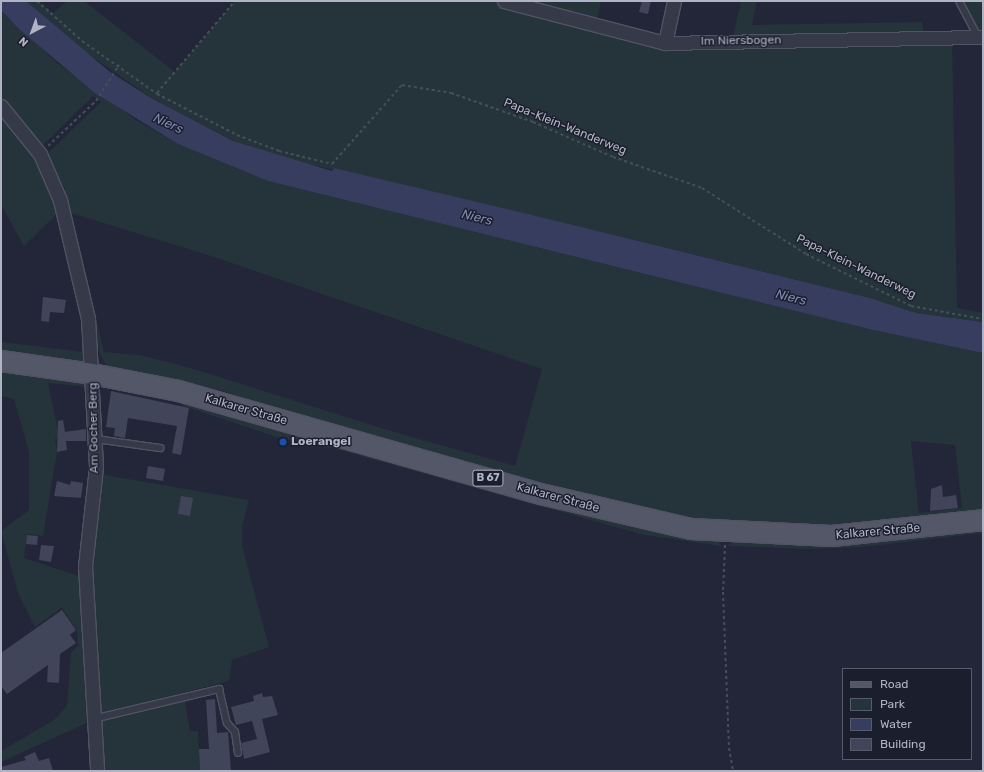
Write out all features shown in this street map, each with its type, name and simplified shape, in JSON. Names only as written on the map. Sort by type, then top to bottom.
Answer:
[{"type":"main road","name":"Kalkarer Straße","points":[[2,358],[179,391],[622,515],[726,532],[832,536],[983,520]]},
{"type":"street","name":"Im Niersbogen","points":[[504,1],[665,43],[980,37]]},
{"type":"street","points":[[665,43],[674,1]]},
{"type":"street","name":"Am Gocher Berg","points":[[1,106],[40,154],[60,200],[88,318],[96,467],[85,566],[97,771]]},
{"type":"lane","points":[[959,1],[980,37]]},
{"type":"lane","points":[[95,439],[160,448]]},
{"type":"lane","points":[[93,719],[219,689],[227,723],[235,732],[238,753]]},
{"type":"path","name":"Papa-Klein-Wanderweg","points":[[37,1],[82,41],[119,65],[157,94],[236,135],[279,151],[332,164],[402,85],[451,93],[533,122],[613,157],[702,188],[806,254],[911,306],[983,319]]},
{"type":"path","points":[[157,94],[235,1]]},
{"type":"path","points":[[40,154],[96,101],[119,65]]},
{"type":"path","points":[[726,532],[723,592],[729,748],[733,771]]},
{"type":"green space","points":[[26,1],[37,1],[53,13],[67,1],[84,1],[175,72],[235,1],[601,1],[596,25],[665,43],[732,42],[741,1],[757,1],[752,25],[922,22],[925,38],[952,38],[957,308],[983,313],[983,322],[916,313],[870,298],[553,220],[278,157],[233,141],[151,98],[73,43]]},
{"type":"green space","points":[[959,1],[983,1],[983,37],[978,37]]},
{"type":"green space","points":[[1,10],[57,63],[136,120],[178,144],[268,181],[873,330],[983,353],[983,514],[886,525],[763,529],[649,515],[275,410],[221,390],[197,389],[109,370],[99,352],[76,261],[63,199],[65,189],[46,155],[101,102],[93,96],[41,147],[1,98]],"holes":[[[71,213],[211,256],[542,369],[515,466],[391,431],[194,369],[140,355],[104,352]],[[911,441],[955,445],[962,508],[919,513]]]},
{"type":"green space","points":[[1,117],[32,154],[53,193],[58,213],[24,246],[1,205]]},
{"type":"green space","points":[[1,342],[91,353],[86,366],[1,355]]},
{"type":"green space","points":[[1,368],[84,378],[88,387],[48,383],[58,431],[58,438],[55,439],[57,452],[43,536],[27,534],[24,558],[82,577],[91,721],[1,762],[1,751],[54,720],[67,706],[71,652],[78,646],[77,630],[62,608],[35,627],[18,593],[1,531],[29,510],[29,452],[14,399],[1,396]]},
{"type":"green space","points":[[179,397],[533,498],[536,505],[340,450],[283,439],[183,406]]},
{"type":"green space","points":[[99,474],[249,500],[242,526],[242,546],[269,647],[232,660],[229,681],[96,715],[89,564]]},
{"type":"green space","points":[[555,504],[717,538],[721,546],[644,535],[544,507]]},
{"type":"green space","points":[[983,527],[983,533],[863,547],[809,549],[728,546],[733,539]]},
{"type":"green space","points":[[185,701],[190,731],[198,731],[200,771],[99,771],[96,722]]},
{"type":"water","name":"Niers","points":[[1,1],[26,1],[110,72],[151,98],[233,141],[332,171],[334,168],[553,220],[870,298],[916,313],[983,322],[983,353],[873,330],[268,181],[178,144],[95,93],[20,30],[1,10]]},
{"type":"building","points":[[642,1],[651,1],[648,14],[639,12]]},
{"type":"building","points":[[43,297],[66,300],[64,313],[50,312],[49,322],[41,321]]},
{"type":"building","points":[[111,391],[189,408],[181,455],[172,453],[177,426],[128,418],[125,438],[114,436],[115,428],[106,427]]},
{"type":"building","points":[[63,420],[65,432],[86,429],[86,441],[66,441],[67,450],[57,452],[58,421]]},
{"type":"building","points":[[148,466],[165,469],[163,481],[146,478]]},
{"type":"building","points":[[57,481],[70,485],[71,481],[83,483],[81,498],[54,496]]},
{"type":"building","points":[[942,485],[943,497],[956,495],[958,508],[930,511],[931,489]]},
{"type":"building","points":[[181,496],[193,498],[190,516],[178,514]]},
{"type":"building","points":[[27,535],[38,536],[37,545],[26,544]]},
{"type":"building","points":[[41,545],[54,546],[51,562],[39,560]]},
{"type":"building","points":[[62,610],[76,630],[70,635],[76,643],[60,654],[59,683],[47,682],[48,665],[7,694],[1,686],[1,653]]},
{"type":"building","points":[[262,693],[263,697],[272,696],[278,715],[262,719],[270,752],[244,759],[241,743],[257,739],[252,721],[236,725],[231,707],[254,701],[253,696]]},
{"type":"building","points":[[215,699],[217,733],[228,732],[231,771],[200,771],[199,749],[209,749],[206,700]]},
{"type":"building","points":[[35,752],[39,761],[49,758],[53,771],[1,771],[1,767],[26,760],[24,757]]},
{"type":"place","name":"Loerangel","points":[[283,442]]}]
